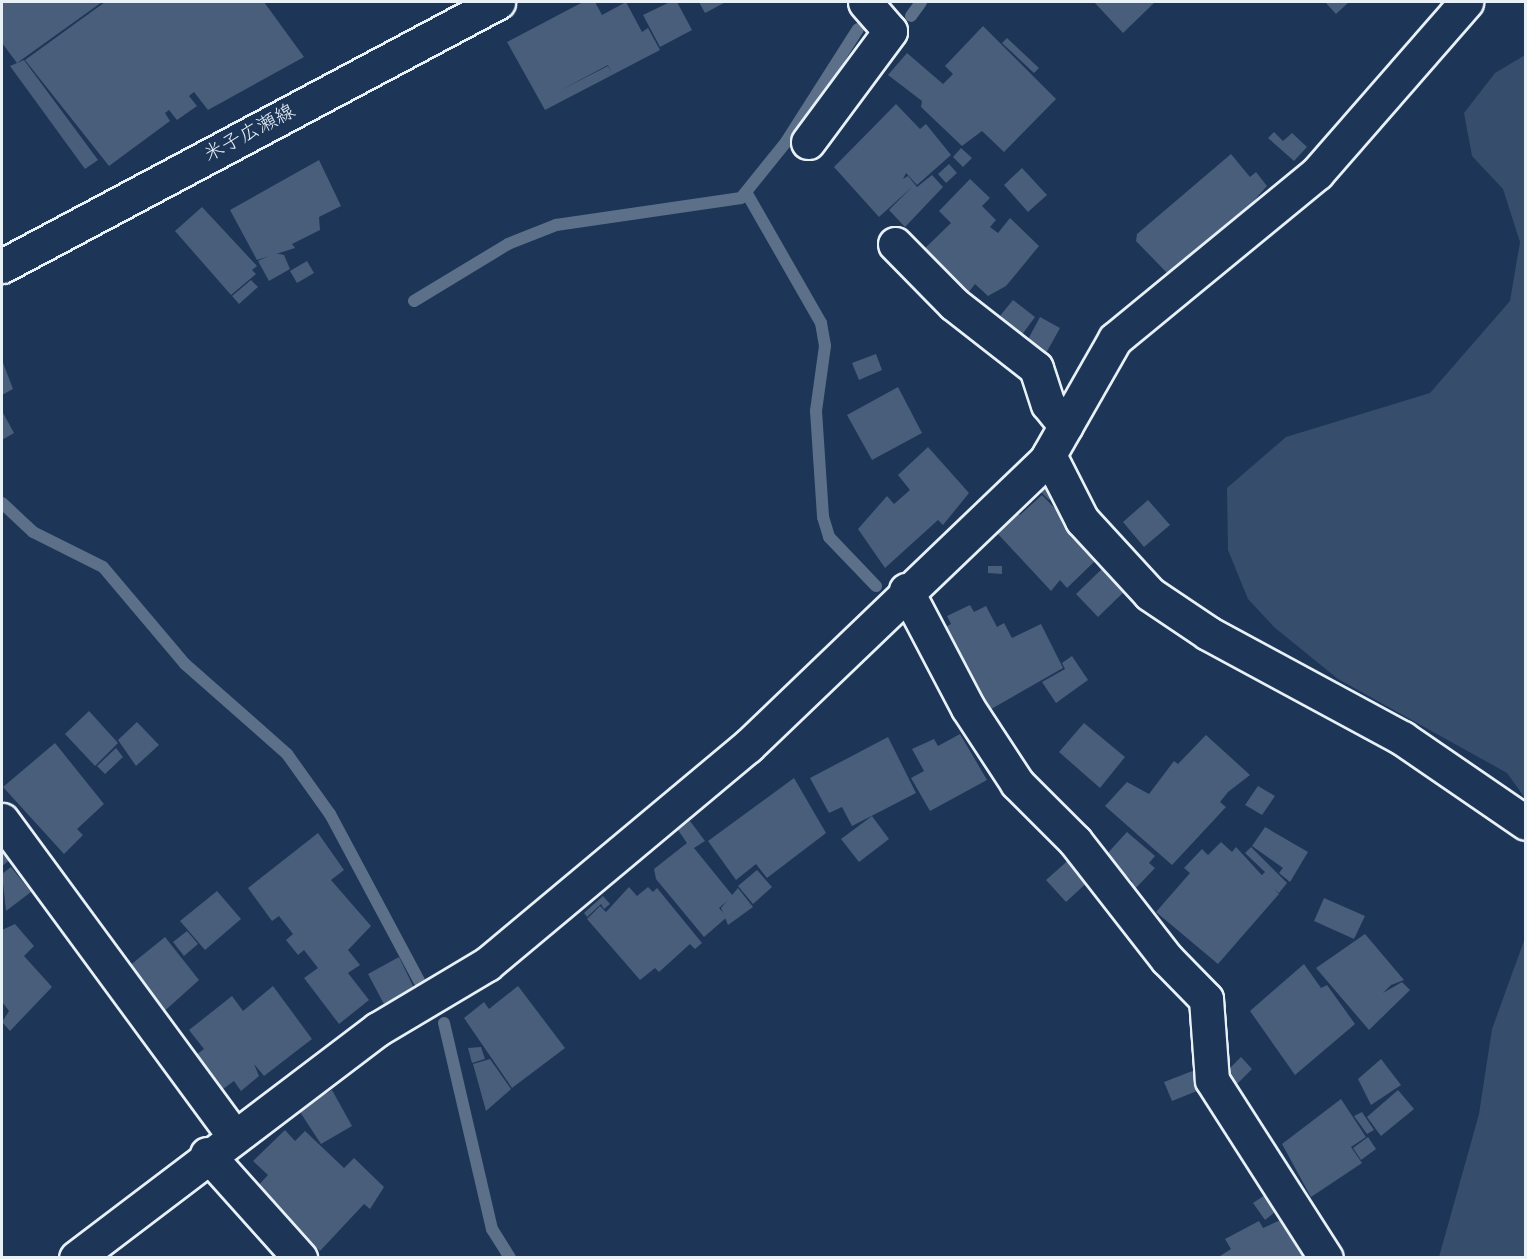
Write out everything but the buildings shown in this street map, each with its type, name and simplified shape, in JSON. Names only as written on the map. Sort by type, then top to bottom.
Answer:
[{"type":"street","name":"米子広瀬線","points":[[2,266],[498,2]]},
{"type":"street","points":[[808,142],[890,31],[865,2]]},
{"type":"street","points":[[76,1257],[207,1154],[378,1029],[487,964],[748,746],[1049,455],[1116,339],[1317,173],[1466,2]]},
{"type":"street","points":[[895,244],[954,304],[1036,368],[1048,404],[1066,426]]},
{"type":"street","points":[[1049,455],[1082,520],[1150,594],[1208,633],[1402,738],[1526,823]]},
{"type":"street","points":[[906,591],[968,708],[1017,783],[1075,841],[1167,959],[1206,999],[1212,1080],[1326,1257]]},
{"type":"street","points":[[2,820],[234,1136]]},
{"type":"street","points":[[207,1154],[300,1257]]},
{"type":"shaded area","points":[[1525,55],[1525,798],[1507,773],[1338,679],[1274,627],[1248,599],[1228,550],[1227,488],[1286,437],[1430,393],[1510,301],[1520,242],[1503,189],[1472,156],[1464,113],[1495,73]]},
{"type":"shaded area","points":[[1525,938],[1525,1257],[1439,1257],[1479,1114],[1492,1029]]},
{"type":"waterway","points":[[911,16],[921,2]]},
{"type":"waterway","points":[[414,301],[508,244],[556,225],[741,198],[786,142],[858,29]]},
{"type":"waterway","points":[[746,192],[821,323],[825,346],[816,411],[823,517],[829,537],[876,586]]},
{"type":"waterway","points":[[2,503],[33,532],[103,567],[185,664],[287,754],[330,814],[419,981]]},
{"type":"waterway","points":[[444,1023],[492,1229],[510,1258]]}]
